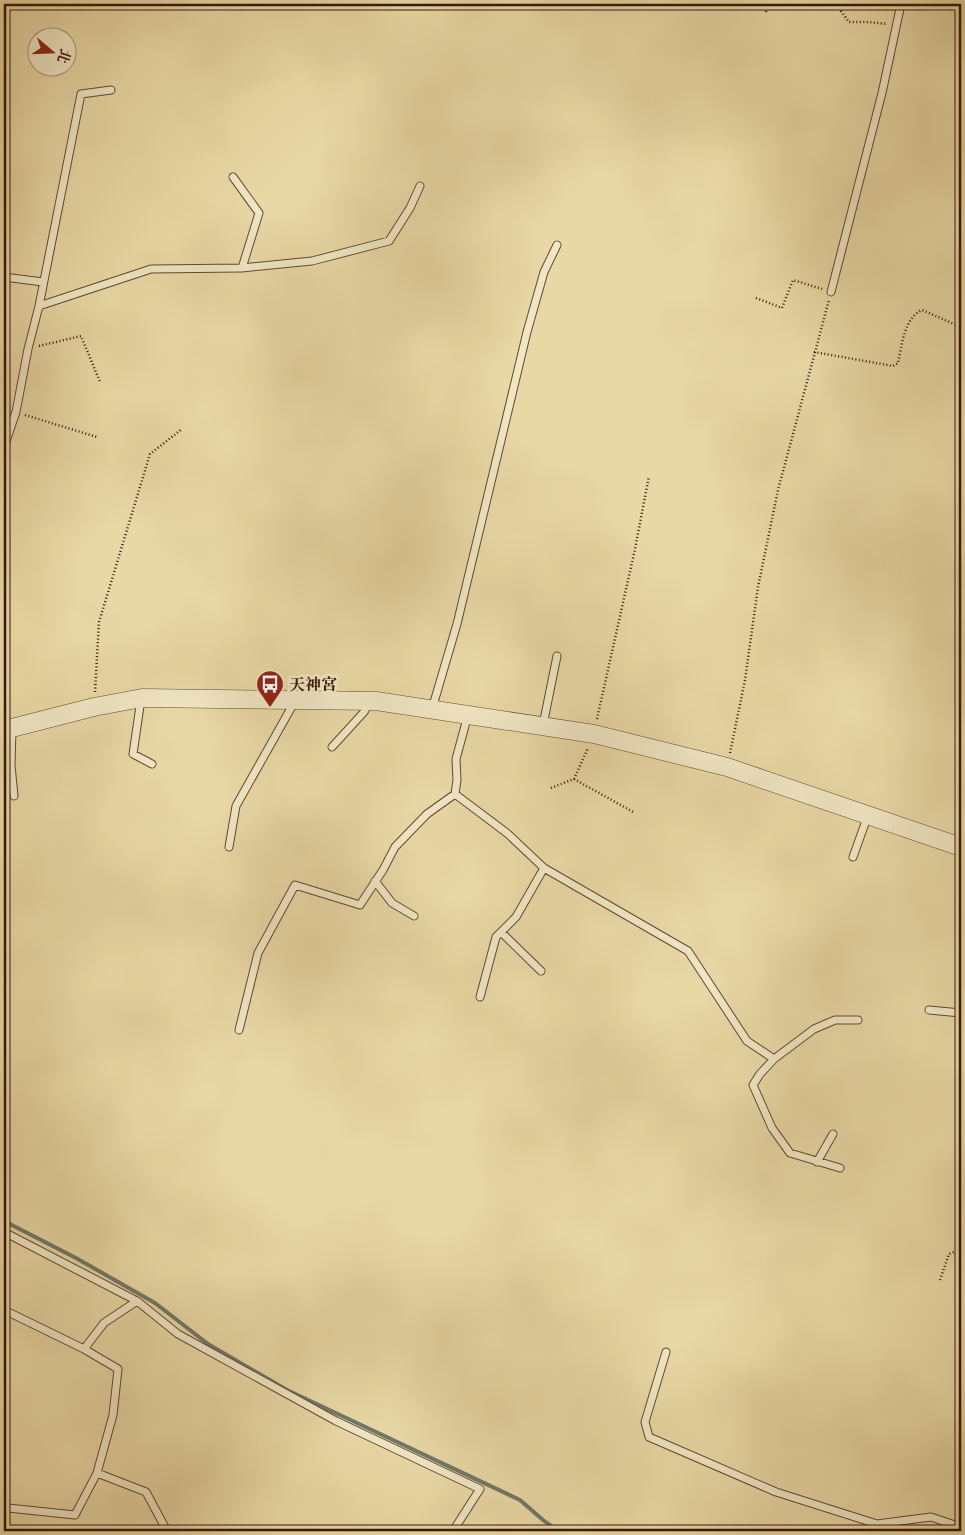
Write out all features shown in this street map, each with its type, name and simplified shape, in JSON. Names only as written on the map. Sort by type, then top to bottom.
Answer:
[{"type":"street","points":[[8,729],[94,707],[142,698],[370,701],[594,734],[727,767],[961,848]]},
{"type":"lane","points":[[831,292],[882,93],[901,4]]},
{"type":"lane","points":[[4,447],[16,412],[81,94],[111,90]]},
{"type":"lane","points":[[233,177],[259,213],[242,268]]},
{"type":"lane","points":[[39,306],[151,269],[242,268],[312,261],[388,242],[410,208],[420,186]]},
{"type":"lane","points":[[432,709],[457,624],[527,332],[544,272],[557,245]]},
{"type":"lane","points":[[4,278],[43,282]]},
{"type":"lane","points":[[543,725],[557,656]]},
{"type":"lane","points":[[142,698],[133,754],[152,764]]},
{"type":"lane","points":[[229,847],[236,806],[295,701]]},
{"type":"lane","points":[[332,747],[364,712],[370,701]]},
{"type":"lane","points":[[239,1030],[258,953],[295,885],[360,905],[394,846],[427,814],[455,794],[457,780],[456,759],[468,715]]},
{"type":"lane","points":[[8,729],[14,796]]},
{"type":"lane","points":[[455,794],[508,834],[544,868],[688,951],[747,1041],[774,1060]]},
{"type":"lane","points":[[853,857],[868,815]]},
{"type":"lane","points":[[480,998],[496,937],[516,917],[544,868]]},
{"type":"lane","points":[[375,881],[392,903],[414,916]]},
{"type":"lane","points":[[501,932],[541,971]]},
{"type":"lane","points":[[929,1010],[961,1013]]},
{"type":"lane","points":[[840,1168],[790,1153],[772,1128],[754,1085],[760,1074],[774,1060],[814,1029],[835,1020],[858,1020]]},
{"type":"lane","points":[[817,1162],[833,1134]]},
{"type":"lane","points":[[4,1232],[137,1301],[178,1334],[327,1417],[480,1489],[454,1531]]},
{"type":"lane","points":[[84,1348],[104,1323],[137,1301]]},
{"type":"lane","points":[[4,1310],[84,1348],[118,1369],[113,1415],[97,1472],[75,1515],[8,1508]]},
{"type":"lane","points":[[666,1352],[645,1422],[649,1437],[776,1492],[877,1524],[931,1517],[961,1527]]},
{"type":"lane","points":[[97,1472],[146,1492],[167,1531]]},
{"type":"path","points":[[766,12],[768,4]]},
{"type":"path","points":[[842,4],[841,11],[849,22],[896,25]]},
{"type":"path","points":[[727,767],[744,680],[758,587],[778,490],[831,292],[793,280],[782,308],[756,298]]},
{"type":"path","points":[[814,352],[893,366],[898,363],[910,319],[916,313],[922,310],[961,327]]},
{"type":"path","points":[[28,349],[81,336],[100,382]]},
{"type":"path","points":[[16,412],[96,437]]},
{"type":"path","points":[[94,707],[99,622],[150,454],[182,429]]},
{"type":"path","points":[[551,788],[574,779],[594,734],[635,549],[649,476]]},
{"type":"path","points":[[574,779],[635,814]]},
{"type":"path","points":[[940,1280],[949,1254],[961,1249]]},
{"type":"waterway","points":[[4,1221],[76,1258],[155,1303],[208,1344],[287,1390],[520,1500],[558,1531]]},
{"type":"place","name":"天神宮","points":[[270,708]]}]
